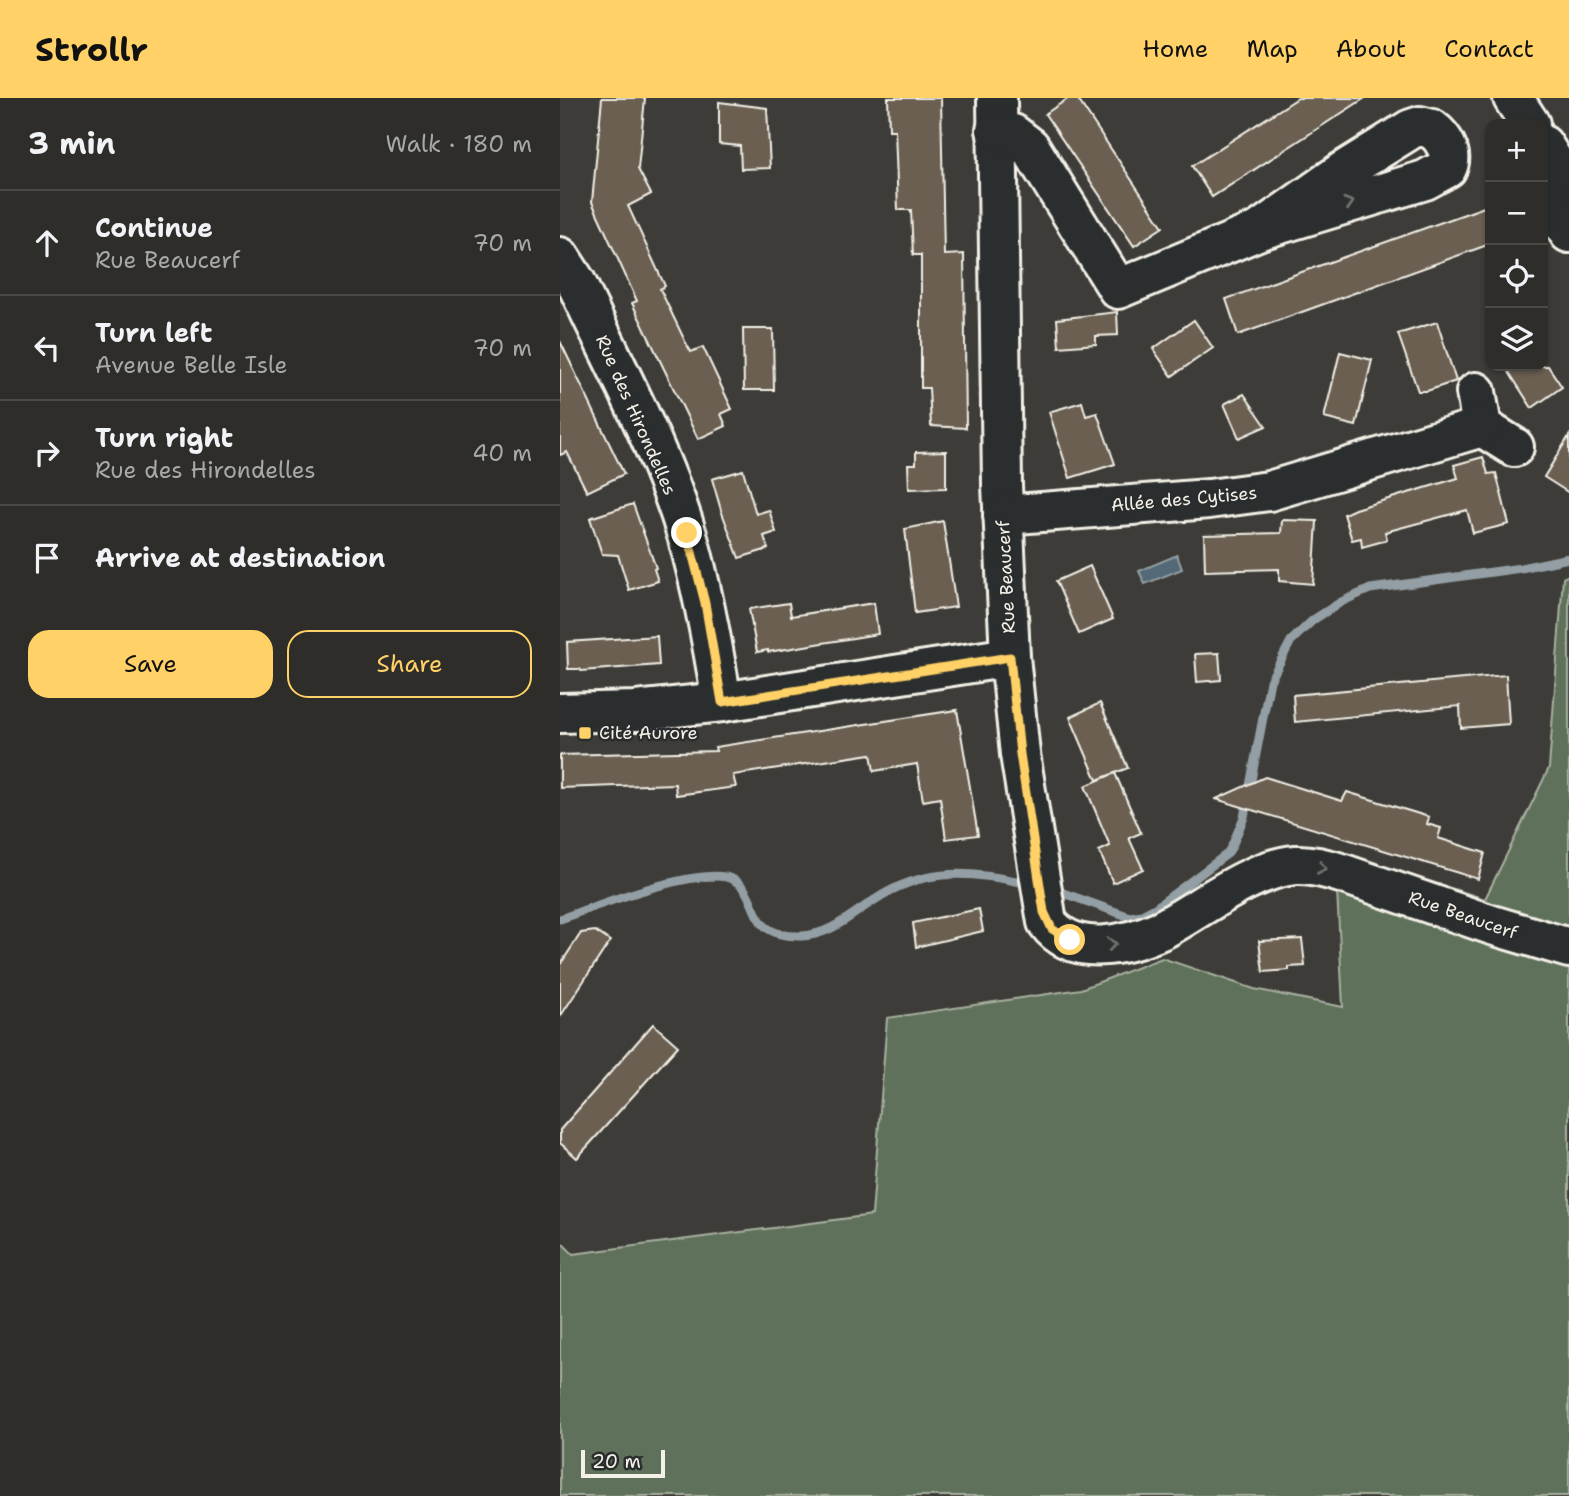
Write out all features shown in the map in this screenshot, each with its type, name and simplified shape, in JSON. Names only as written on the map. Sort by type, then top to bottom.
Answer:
[{"type":"street","points":[[1483,98],[1497,119]]},
{"type":"street","points":[[1513,98],[1527,119]]},
{"type":"street","name":"Rue Beaucerf","points":[[996,114],[1013,134],[1030,147],[1118,289],[1261,230]]},
{"type":"street","name":"Rue Beaucerf","points":[[996,114],[1003,515],[1010,657],[1020,754],[1047,922],[1052,929],[1070,940],[1093,946],[1119,943],[1163,929],[1236,887],[1270,871],[1305,866],[1344,874],[1514,933],[1569,948]]},
{"type":"street","points":[[1548,153],[1569,186]]},
{"type":"street","points":[[1548,200],[1569,233]]},
{"type":"street","name":"Rue des Hirondelles","points":[[560,257],[576,282],[641,421],[687,533],[705,603],[722,702]]},
{"type":"street","name":"Allée des Cytises","points":[[1003,515],[1209,499],[1269,491],[1479,410],[1514,447]]},
{"type":"street","points":[[560,713],[636,711],[722,702],[1010,657]]},
{"type":"green space","points":[[1569,575],[1569,1496],[560,1496],[560,1241],[573,1254],[872,1215],[887,1018],[1081,989],[1162,958],[1254,989],[1343,1007],[1335,851],[1485,899],[1549,768],[1563,578]]},
{"type":"water","points":[[1177,555],[1182,569],[1145,584],[1139,571]]},
{"type":"building","points":[[602,98],[645,98],[638,169],[651,194],[628,206],[665,286],[660,289],[685,341],[691,352],[703,347],[732,409],[721,414],[726,426],[698,439],[632,303],[637,301],[592,202]]},
{"type":"building","points":[[888,98],[941,98],[944,255],[964,254],[966,428],[931,426],[929,388],[921,388],[921,255],[913,255],[911,210],[898,210],[895,130],[889,130]]},
{"type":"building","points":[[1069,98],[1077,98],[1163,227],[1134,246],[1045,114]]},
{"type":"building","points":[[1298,98],[1365,98],[1212,197],[1192,166]]},
{"type":"building","points":[[719,102],[767,108],[770,168],[741,169],[740,146],[719,144]]},
{"type":"building","points":[[1485,207],[1485,246],[1238,335],[1226,299]]},
{"type":"building","points":[[1117,312],[1118,335],[1096,336],[1096,344],[1059,347],[1057,319]]},
{"type":"building","points":[[1194,320],[1213,348],[1172,376],[1153,349]]},
{"type":"building","points":[[1437,322],[1456,381],[1427,391],[1418,391],[1398,334]]},
{"type":"building","points":[[743,329],[773,329],[774,390],[744,390]]},
{"type":"building","points":[[560,341],[624,474],[587,492],[567,452],[560,455]]},
{"type":"building","points":[[1340,352],[1372,360],[1356,426],[1324,418]]},
{"type":"building","points":[[1548,366],[1562,387],[1532,408],[1508,371],[1548,371]]},
{"type":"building","points":[[1244,394],[1266,426],[1239,438],[1224,404]]},
{"type":"building","points":[[1082,402],[1086,416],[1097,413],[1115,464],[1070,478],[1049,412]]},
{"type":"building","points":[[1569,436],[1569,493],[1544,477]]},
{"type":"building","points":[[946,451],[946,488],[909,489],[908,464],[916,464],[916,452]]},
{"type":"building","points":[[1483,457],[1488,474],[1496,473],[1509,524],[1473,533],[1467,510],[1385,532],[1387,540],[1362,547],[1361,538],[1352,540],[1344,514],[1458,478],[1454,465]]},
{"type":"building","points":[[743,470],[756,514],[769,510],[776,532],[764,536],[768,549],[739,558],[712,479]]},
{"type":"building","points":[[633,504],[656,568],[654,569],[658,581],[629,590],[618,555],[602,554],[590,518]]},
{"type":"building","points":[[1282,520],[1317,521],[1313,584],[1279,581],[1279,569],[1205,571],[1204,535],[1281,533]]},
{"type":"building","points":[[943,521],[956,607],[915,613],[905,529]]},
{"type":"building","points":[[1090,566],[1113,619],[1079,634],[1056,581]]},
{"type":"building","points":[[789,603],[791,616],[874,603],[878,634],[757,652],[749,609]]},
{"type":"building","points":[[657,636],[659,665],[581,671],[568,669],[567,642]]},
{"type":"building","points":[[1219,653],[1221,680],[1197,682],[1195,654]]},
{"type":"building","points":[[1506,675],[1509,724],[1461,728],[1460,706],[1295,722],[1293,695]]},
{"type":"building","points":[[1100,703],[1128,768],[1097,780],[1070,717]]},
{"type":"building","points":[[957,710],[978,835],[946,839],[940,798],[923,801],[917,764],[874,771],[871,754],[733,775],[736,787],[676,795],[675,784],[560,788],[560,755],[716,751],[715,747]]},
{"type":"building","points":[[1115,773],[1141,833],[1129,838],[1143,869],[1113,883],[1099,851],[1110,846],[1085,786]]},
{"type":"building","points":[[1265,777],[1342,801],[1347,792],[1429,817],[1427,824],[1441,828],[1438,838],[1485,853],[1478,879],[1216,799]]},
{"type":"building","points":[[979,909],[983,931],[916,947],[913,923]]},
{"type":"building","points":[[595,931],[610,941],[560,1017],[560,965],[581,933]]},
{"type":"building","points":[[1302,939],[1305,966],[1263,972],[1259,941]]},
{"type":"building","points":[[653,1024],[678,1046],[577,1158],[560,1143],[560,1130]]},
{"type":"waterway","points":[[1052,889],[1130,917],[1142,915],[1227,854],[1244,817],[1270,681],[1291,641],[1313,620],[1341,602],[1370,589],[1521,568],[1569,558]]},
{"type":"waterway","points":[[560,919],[675,882],[720,876],[734,880],[743,887],[762,923],[771,930],[784,935],[802,936],[831,928],[893,889],[912,881],[950,874],[1031,884]]},
{"type":"place","name":"Cité Aurore","points":[[585,733]]},
{"type":"route","points":[[687,533],[705,603],[722,702],[1010,657],[1020,754],[1044,912],[1052,929],[1070,940]]}]
